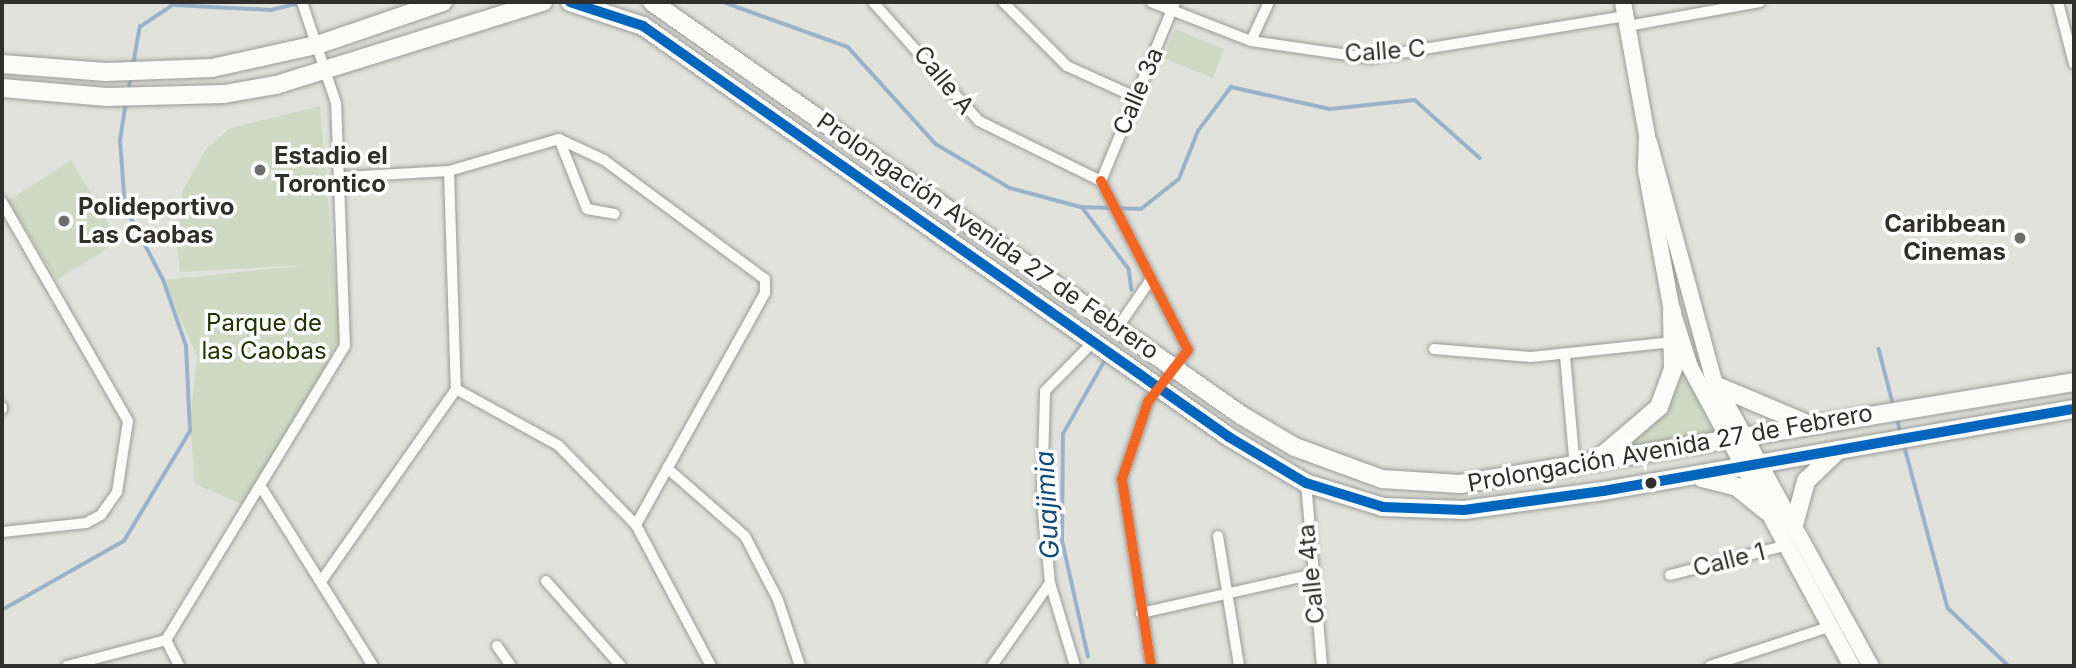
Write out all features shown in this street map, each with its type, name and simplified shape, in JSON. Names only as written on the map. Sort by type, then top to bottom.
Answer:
[{"type":"main road","points":[[2,64],[106,72],[162,72],[261,61],[443,2]]},
{"type":"main road","points":[[2,88],[107,97],[224,94],[328,70],[543,2]]},
{"type":"main road","name":"Prolongación Avenida 27 de Febrero","points":[[570,2],[643,26],[1093,342],[1306,482],[1383,507],[1464,510],[1761,464],[1890,439],[2074,409]]},
{"type":"main road","name":"Prolongación Avenida 27 de Febrero","points":[[652,2],[1178,370],[1295,447],[1382,479],[1461,484],[1582,467],[1890,411],[2074,382]]},
{"type":"main road","points":[[1582,467],[1659,408],[1672,369],[1672,311],[1646,170],[1647,136],[1625,15]]},
{"type":"main road","points":[[1647,136],[1660,166],[1697,329],[1717,386],[1871,666]]},
{"type":"main road","points":[[1672,311],[1701,394],[1788,545],[1853,666]]},
{"type":"main road","points":[[1717,386],[1814,425]]},
{"type":"main road","points":[[1794,525],[1806,481],[1840,448]]},
{"type":"main road","points":[[1681,477],[1737,487],[1767,511]]},
{"type":"street","points":[[67,666],[166,640],[263,490],[345,346],[343,177],[328,70],[302,2]]},
{"type":"street","name":"Calle A","points":[[873,2],[979,121],[1101,181]]},
{"type":"street","points":[[1003,2],[1067,65],[1135,97]]},
{"type":"street","name":"Calle C","points":[[1151,2],[1173,7],[1251,41],[1369,58],[1625,15],[1758,2]]},
{"type":"street","points":[[1251,41],[1269,2]]},
{"type":"street","points":[[2058,2],[2074,64]]},
{"type":"street","name":"Calle 3a","points":[[1101,181],[1173,7]]},
{"type":"street","points":[[343,177],[449,172],[559,139],[604,160],[765,279],[765,293],[636,525]]},
{"type":"street","points":[[559,139],[587,209],[615,214]]},
{"type":"street","points":[[322,580],[456,388],[449,172]]},
{"type":"street","points":[[1101,181],[1149,282],[1188,350],[1178,370],[1158,386],[1127,453],[1122,480],[1150,666]]},
{"type":"street","points":[[2,202],[128,421],[117,492],[101,515],[86,523],[2,532]]},
{"type":"street","points":[[1118,327],[1149,282]]},
{"type":"street","points":[[1434,349],[1498,357],[1565,356],[1673,341]]},
{"type":"street","points":[[1075,666],[1050,583],[1042,406],[1054,379],[1093,342]]},
{"type":"street","points":[[1565,356],[1582,467]]},
{"type":"street","points":[[456,388],[558,445],[636,525],[711,666]]},
{"type":"street","points":[[667,468],[745,536],[778,600],[800,666]]},
{"type":"street","name":"Calle 4ta","points":[[1306,482],[1310,575],[1322,666]]},
{"type":"street","points":[[263,490],[322,580],[373,666]]},
{"type":"street","points":[[1218,536],[1225,594],[1239,666]]},
{"type":"street","name":"Calle 1","points":[[1670,575],[1788,545]]},
{"type":"street","points":[[1141,613],[1310,575]]},
{"type":"street","points":[[546,581],[621,666]]},
{"type":"street","points":[[992,666],[1050,583]]},
{"type":"street","points":[[1710,666],[1832,626]]},
{"type":"street","points":[[166,640],[179,666]]},
{"type":"street","points":[[497,646],[511,666]]},
{"type":"green space","points":[[1175,29],[1224,49],[1213,78],[1163,58]]},
{"type":"green space","name":"Parque de las Caobas","points":[[320,106],[340,337],[263,490],[244,505],[195,484],[190,422],[197,356],[163,280],[308,265],[180,272],[175,231],[183,190],[205,150],[230,128]]},
{"type":"green space","name":"Polideportivo Las Caobas","points":[[71,160],[119,241],[57,280],[8,201]]},
{"type":"green space","points":[[1678,359],[1715,435],[1613,454],[1649,427]]},
{"type":"waterway","points":[[723,2],[848,47],[936,144],[1010,188],[1081,207],[1141,209],[1179,179],[1198,131],[1231,87],[1330,109],[1415,100],[1480,158]]},
{"type":"waterway","points":[[133,65],[140,27],[173,5],[271,10],[299,3]]},
{"type":"waterway","points":[[128,92],[131,76]]},
{"type":"waterway","points":[[2,610],[124,541],[190,431],[186,346],[163,280],[125,207],[120,140],[126,104]]},
{"type":"waterway","name":"Guajimia","points":[[1082,207],[1129,269],[1132,290]]},
{"type":"waterway","points":[[1879,349],[1894,407]]},
{"type":"waterway","name":"Guajimia","points":[[1088,657],[1062,541],[1063,434],[1105,360]]},
{"type":"waterway","points":[[1897,417],[1901,434]]},
{"type":"waterway","points":[[1904,444],[1948,608],[2009,666]]},
{"type":"transit line","points":[[570,2],[643,26],[1229,437],[1306,483],[1383,507],[1464,510],[1603,491],[2074,409]]},
{"type":"transit line","points":[[1101,181],[1188,350],[1148,402],[1122,479],[1151,666]]},
{"type":"place","name":"Estadio el Torontico","points":[[260,170]]},
{"type":"place","name":"Polideportivo Las Caobas","points":[[64,221]]},
{"type":"place","name":"Caribbean Cinemas","points":[[2020,238]]}]
